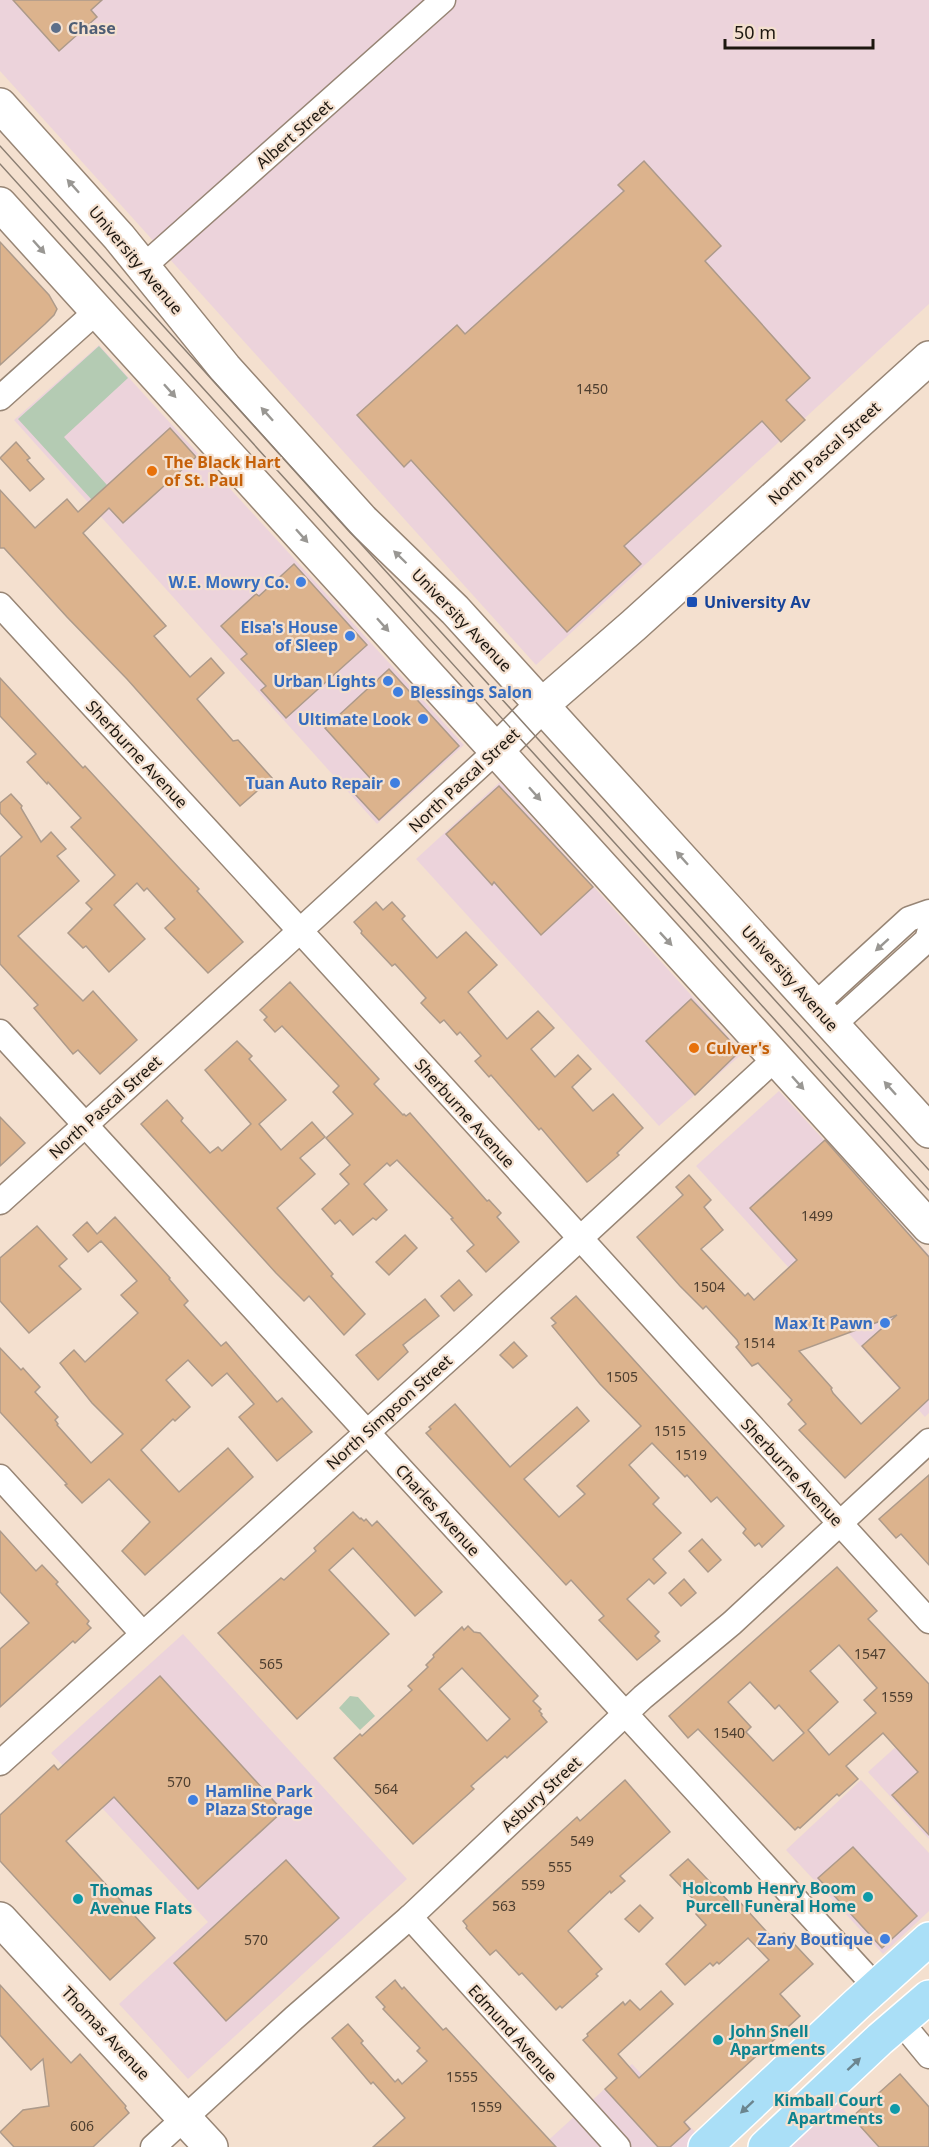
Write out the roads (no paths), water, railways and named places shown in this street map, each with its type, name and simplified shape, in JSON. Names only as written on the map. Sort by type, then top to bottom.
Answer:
[{"type":"main road","name":"University Avenue","points":[[0,105],[144,266],[225,368],[362,520],[455,610],[929,1131]]},
{"type":"main road","points":[[0,204],[929,1227]]},
{"type":"main road","name":"North Pascal Street","points":[[496,751],[542,705],[634,625],[929,358]]},
{"type":"main road","name":"Thomas Avenue","points":[[0,1918],[212,2147]]},
{"type":"main road","points":[[705,2147],[929,1939]]},
{"type":"main road","points":[[765,2147],[929,1997]]},
{"type":"street","name":"Albert Street","points":[[144,266],[443,0]]},
{"type":"street","points":[[0,398],[97,311]]},
{"type":"street","name":"Sherburne Avenue","points":[[0,605],[929,1621]]},
{"type":"street","name":"North Pascal Street","points":[[0,1202],[496,751]]},
{"type":"street","points":[[824,1015],[909,919],[929,912]]},
{"type":"street","points":[[824,1015],[927,940],[929,933]]},
{"type":"street","name":"Charles Avenue","points":[[0,1032],[876,1987]]},
{"type":"street","name":"North Simpson Street","points":[[0,1762],[367,1432],[776,1058]]},
{"type":"street","name":"Asbury Street","points":[[153,2147],[294,2018],[410,1917],[626,1714],[732,1623],[929,1441]]},
{"type":"street","points":[[0,1477],[143,1634]]},
{"type":"street","name":"Edmund Avenue","points":[[410,1917],[618,2147]]},
{"type":"street","points":[[901,2022],[929,2056]]},
{"type":"tram line","points":[[0,146],[929,1170]]},
{"type":"tram line","points":[[0,164],[929,1190]]},
{"type":"place","name":"Chase","points":[[56,28]]},
{"type":"place","name":"The Black Hart of St. Paul","points":[[152,471]]},
{"type":"place","name":"W.E. Mowry Co.","points":[[301,582]]},
{"type":"place","name":"University Av","points":[[692,602]]},
{"type":"place","name":"Elsa's House of Sleep","points":[[350,636]]},
{"type":"place","name":"Urban Lights","points":[[388,681]]},
{"type":"place","name":"Blessings Salon","points":[[398,692]]},
{"type":"place","name":"Ultimate Look","points":[[423,719]]},
{"type":"place","name":"Tuan Auto Repair","points":[[395,783]]},
{"type":"place","name":"Culver's","points":[[694,1048]]},
{"type":"place","name":"Max It Pawn","points":[[885,1323]]},
{"type":"place","name":"Hamline Park Plaza Storage","points":[[193,1800]]},
{"type":"place","name":"Holcomb Henry Boom Purcell Funeral Home","points":[[868,1897]]},
{"type":"place","name":"Thomas Avenue Flats","points":[[78,1899]]},
{"type":"place","name":"Zany Boutique","points":[[885,1939]]},
{"type":"place","name":"John Snell Apartments","points":[[718,2040]]},
{"type":"place","name":"Kimball Court Apartments","points":[[895,2109]]}]
